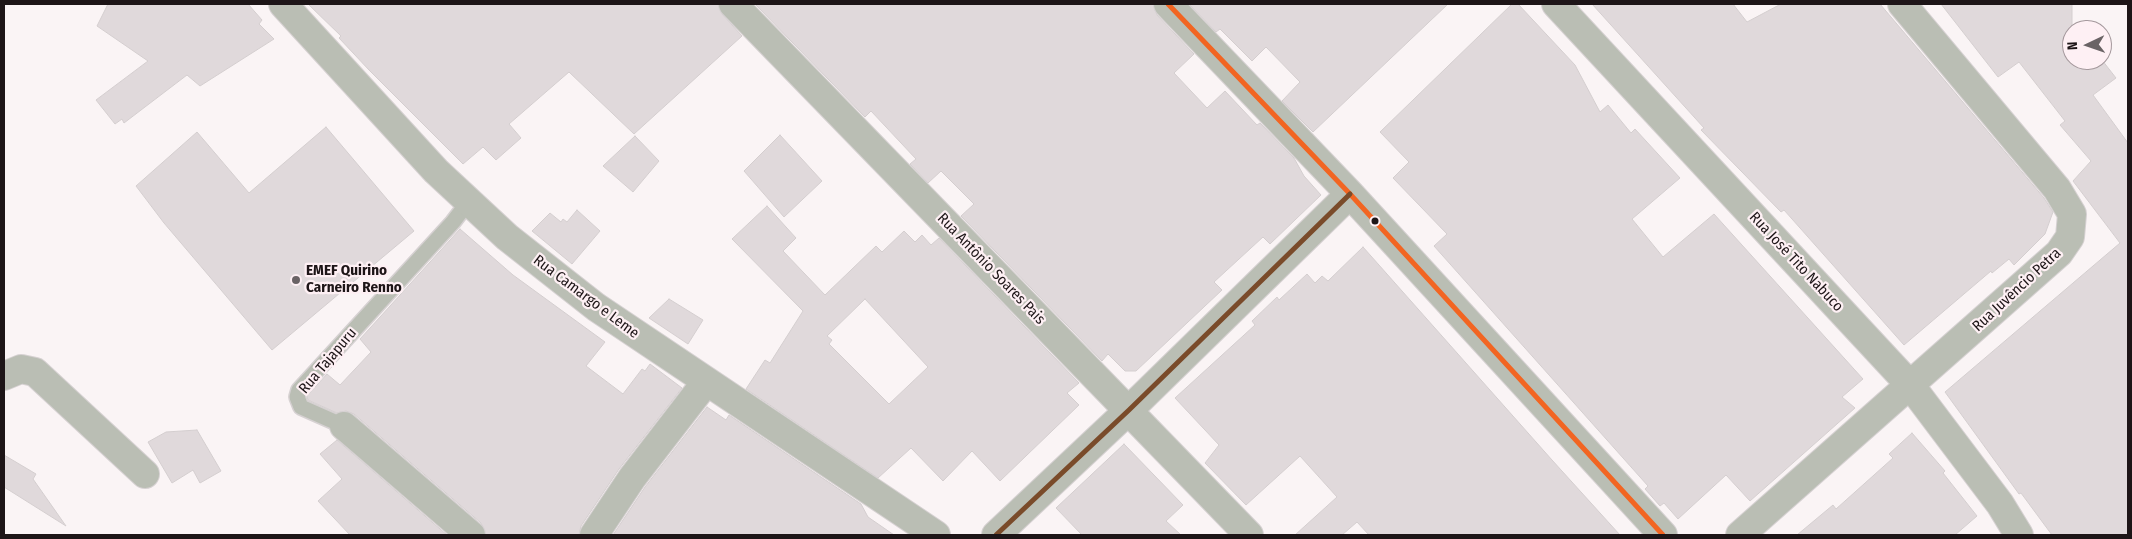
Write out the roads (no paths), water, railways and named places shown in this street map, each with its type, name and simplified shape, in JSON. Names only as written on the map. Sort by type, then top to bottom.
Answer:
[{"type":"street","name":"Rua Camargo e Leme","points":[[283,4],[436,171],[507,237],[596,307],[936,535]]},
{"type":"street","name":"Rua Antônio Soares Pais","points":[[733,4],[1129,410],[1248,535]]},
{"type":"street","points":[[1168,4],[1350,194],[1663,535]]},
{"type":"street","name":"Rua José Tito Nabuco","points":[[1556,4],[1911,386],[2000,504],[2019,535]]},
{"type":"street","name":"Rua Juvêncio Petra","points":[[1740,535],[1911,386],[2059,253],[2070,237],[2072,214],[2057,189],[1902,4]]},
{"type":"street","points":[[996,535],[1129,410],[1350,194]]},
{"type":"street","points":[[4,376],[21,369],[36,372],[145,474]]},
{"type":"street","points":[[594,535],[632,478],[706,382]]},
{"type":"street","name":"Rua Tajapuru","points":[[344,426],[471,535]]},
{"type":"lane","name":"Rua Tajapuru","points":[[344,426],[302,407],[297,397],[299,390],[453,222],[469,201]]},
{"type":"place","name":"EMEF Quirino Carneiro Renno","points":[[296,280]]}]
